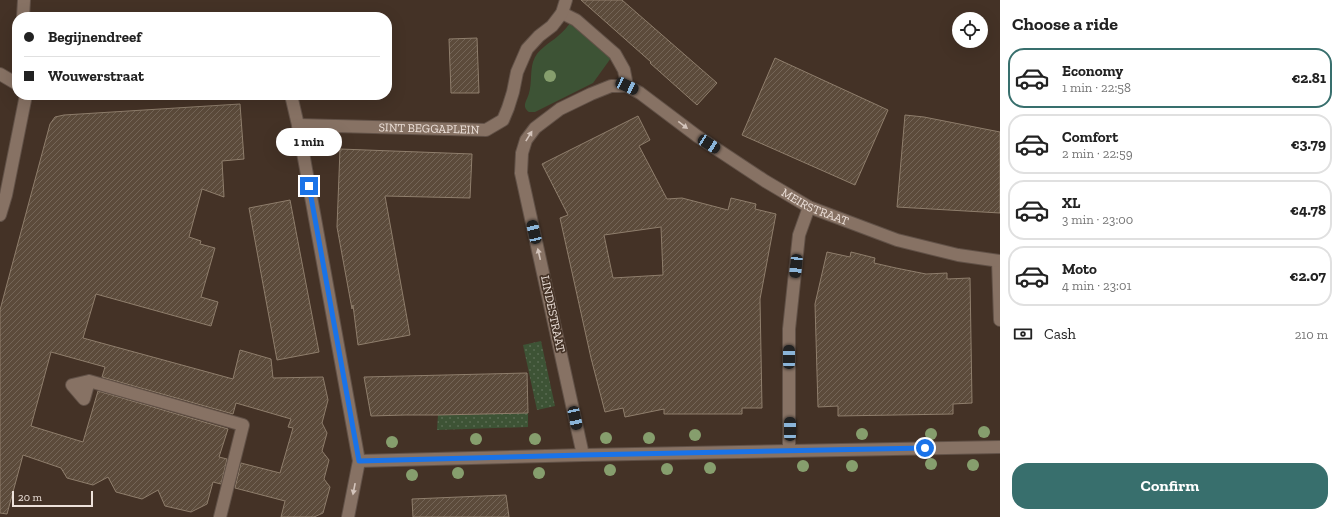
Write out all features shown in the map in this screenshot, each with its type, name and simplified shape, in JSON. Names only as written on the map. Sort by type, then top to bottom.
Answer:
[{"type":"street","points":[[23,12],[24,0]]},
{"type":"street","name":"SINT BEGGAPLEIN","points":[[298,125],[486,130],[503,120],[513,92],[517,72],[527,49],[539,36],[552,26],[562,13],[566,0]]},
{"type":"street","points":[[562,13],[576,20],[615,54],[624,70],[627,86]]},
{"type":"street","points":[[0,74],[12,81]]},
{"type":"street","name":"LINDESTRAAT","points":[[583,455],[521,173],[522,153],[526,140],[534,128],[560,109],[611,86],[627,86]]},
{"type":"street","name":"MEIRSTRAAT","points":[[627,86],[640,92],[698,136],[765,181],[809,207],[897,240],[958,254],[999,261]]},
{"type":"street","points":[[0,215],[6,195],[25,100]]},
{"type":"street","points":[[292,100],[359,461],[348,517]]},
{"type":"street","points":[[790,451],[789,329],[800,235],[809,207]]},
{"type":"street","points":[[999,261],[1000,320]]},
{"type":"street","points":[[89,381],[242,425],[220,517]]},
{"type":"street","points":[[359,461],[1000,447]]},
{"type":"green space","points":[[571,22],[611,58],[593,83],[535,112],[529,112],[525,108],[525,103],[530,89],[532,66],[535,57],[540,50],[560,34]]},
{"type":"green space","points":[[541,341],[555,406],[537,410],[523,345]]},
{"type":"green space","points":[[528,413],[528,427],[437,430],[438,415]]},
{"type":"building","points":[[581,0],[622,0],[717,83],[697,105]]},
{"type":"building","points":[[477,38],[479,93],[451,93],[449,39]]},
{"type":"building","points":[[775,58],[888,110],[855,185],[742,135]]},
{"type":"building","points":[[240,104],[244,159],[222,161],[224,197],[202,189],[189,237],[201,241],[200,244],[215,248],[201,297],[218,302],[211,326],[96,294],[83,338],[233,379],[240,350],[271,359],[273,378],[323,377],[328,400],[322,423],[327,433],[322,451],[329,460],[324,479],[330,487],[323,513],[314,517],[281,517],[285,501],[235,488],[241,463],[280,473],[293,428],[288,427],[291,419],[236,403],[233,414],[102,377],[105,367],[51,352],[31,426],[83,442],[98,391],[228,429],[219,457],[227,459],[221,484],[213,482],[207,504],[191,512],[165,506],[158,490],[142,499],[116,492],[108,477],[93,485],[67,478],[61,468],[23,455],[7,514],[0,513],[0,310],[50,124],[55,117],[64,115]]},
{"type":"building","points":[[905,115],[924,117],[1000,132],[1000,213],[897,207]]},
{"type":"building","points":[[638,116],[650,140],[639,146],[667,199],[682,198],[728,210],[731,198],[756,204],[755,209],[776,214],[760,299],[762,408],[742,408],[742,414],[664,414],[664,409],[625,417],[623,408],[605,412],[591,358],[560,218],[568,215],[542,164]],"holes":[[[661,227],[663,275],[613,278],[604,235]]]},
{"type":"building","points":[[340,149],[472,154],[470,198],[385,196],[410,335],[358,345],[353,305],[352,309],[337,227]]},
{"type":"building","points":[[290,200],[319,352],[277,360],[249,208]]},
{"type":"building","points":[[827,252],[850,257],[851,252],[875,258],[874,263],[926,274],[947,273],[947,279],[970,278],[972,403],[953,404],[953,414],[838,416],[838,406],[818,407],[815,304]]},
{"type":"building","points":[[527,373],[528,413],[371,416],[364,377]]},
{"type":"building","points":[[506,495],[509,517],[413,517],[412,499]]},
{"type":"route","points":[[309,186],[359,461],[925,448]]}]
